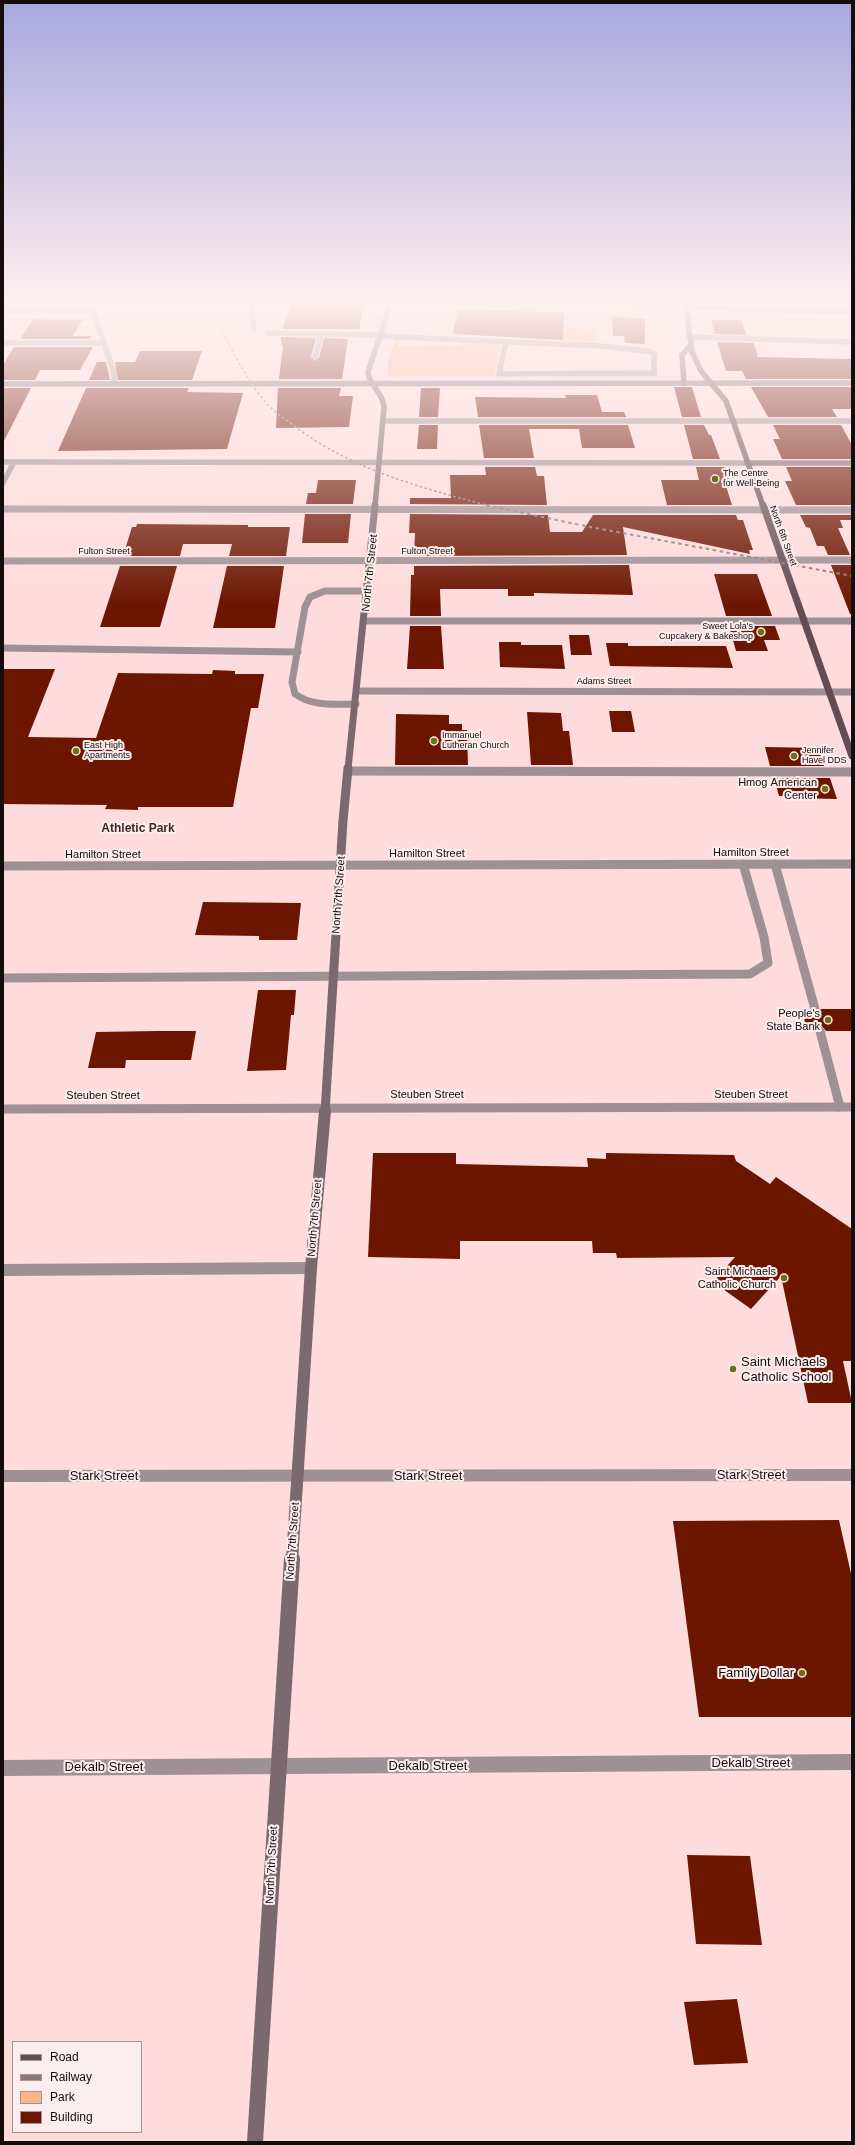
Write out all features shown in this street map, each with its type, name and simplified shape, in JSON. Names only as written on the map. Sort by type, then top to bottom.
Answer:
[{"type":"main road","name":"North 6th Street","points":[[727,405],[852,756]]},
{"type":"street","name":"North 7th Street","points":[[255,2142],[311,1268],[325,1107],[348,771],[371,562],[385,405]]},
{"type":"street","points":[[384,421],[852,421]]},
{"type":"street","points":[[3,462],[852,463]]},
{"type":"street","points":[[3,483],[14,462]]},
{"type":"street","points":[[3,509],[852,510]]},
{"type":"street","name":"Fulton Street","points":[[3,561],[371,562],[852,560]]},
{"type":"street","points":[[356,704],[317,703],[298,697],[292,689],[292,682],[305,607],[310,597],[325,591],[368,591]]},
{"type":"street","points":[[365,621],[852,621]]},
{"type":"street","points":[[3,648],[298,652]]},
{"type":"street","name":"Adams Street","points":[[357,691],[852,692]]},
{"type":"street","points":[[348,771],[852,772]]},
{"type":"street","points":[[3,978],[306,977],[334,975],[750,974],[768,963],[764,937],[742,864]]},
{"type":"street","points":[[775,864],[815,1009]]},
{"type":"street","name":"Hamilton Street","points":[[3,866],[852,864]]},
{"type":"street","points":[[820,1031],[840,1107]]},
{"type":"street","name":"Steuben Street","points":[[3,1109],[325,1107],[852,1107]]},
{"type":"street","points":[[3,1270],[311,1268]]},
{"type":"street","name":"Stark Street","points":[[3,1476],[852,1475]]},
{"type":"street","name":"Dekalb Street","points":[[3,1768],[852,1762]]},
{"type":"building","points":[[3,405],[22,405],[3,443]]},
{"type":"building","points":[[78,405],[240,405],[227,449],[58,451]]},
{"type":"building","points":[[277,405],[352,405],[349,427],[276,428]]},
{"type":"building","points":[[420,405],[439,405],[438,417],[419,417]]},
{"type":"building","points":[[476,405],[600,405],[602,412],[624,412],[626,417],[478,417]]},
{"type":"building","points":[[679,405],[697,405],[701,417],[682,417]]},
{"type":"building","points":[[761,405],[852,405],[852,409],[832,409],[837,417],[768,417]]},
{"type":"building","points":[[419,425],[438,425],[437,449],[417,449]]},
{"type":"building","points":[[479,425],[628,425],[635,448],[582,448],[579,429],[529,429],[534,458],[484,458]]},
{"type":"building","points":[[684,425],[704,425],[709,435],[711,435],[720,459],[693,459]]},
{"type":"building","points":[[773,425],[841,425],[852,445],[852,459],[782,459],[773,439],[780,439]]},
{"type":"building","points":[[485,467],[535,467],[537,476],[544,476],[547,505],[410,504],[410,498],[451,498],[450,475],[486,475]]},
{"type":"building","points":[[696,467],[724,467],[730,482],[726,486],[732,505],[667,505],[661,480],[699,480]]},
{"type":"building","points":[[786,467],[852,467],[852,505],[796,505],[785,481],[792,481]]},
{"type":"building","points":[[318,480],[356,480],[353,504],[306,504],[308,493],[316,493]]},
{"type":"building","points":[[305,514],[351,514],[348,543],[302,543]]},
{"type":"building","points":[[410,514],[548,515],[550,532],[582,532],[593,515],[736,515],[738,520],[743,520],[753,550],[749,550],[750,554],[623,527],[627,555],[414,556],[415,533],[409,533]]},
{"type":"building","points":[[800,515],[852,515],[852,520],[840,520],[843,528],[838,528],[850,555],[828,555],[824,546],[817,546],[810,528],[806,527]]},
{"type":"building","points":[[137,524],[290,527],[286,556],[229,556],[232,544],[183,544],[180,556],[123,556],[132,527],[136,527]]},
{"type":"building","points":[[629,565],[633,595],[534,593],[534,596],[508,596],[508,589],[440,589],[441,616],[410,616],[411,575],[414,575],[414,566]]},
{"type":"building","points":[[831,565],[852,565],[852,614],[850,614]]},
{"type":"building","points":[[120,566],[177,566],[160,627],[100,627]]},
{"type":"building","points":[[227,566],[284,566],[275,628],[213,628]]},
{"type":"building","points":[[714,574],[757,574],[772,616],[726,616]]},
{"type":"building","points":[[410,626],[441,626],[444,669],[407,669]]},
{"type":"building","points":[[729,626],[775,626],[780,640],[764,640],[768,651],[736,651]]},
{"type":"building","points":[[569,635],[589,635],[592,655],[571,655]]},
{"type":"building","points":[[499,642],[521,642],[521,645],[562,645],[565,669],[500,667]]},
{"type":"building","points":[[606,643],[628,643],[628,646],[726,646],[733,668],[610,666]]},
{"type":"building","name":"East High Apartments","points":[[3,669],[55,669],[28,737],[96,738],[118,673],[212,674],[213,670],[235,671],[235,674],[264,674],[258,708],[251,708],[233,807],[138,807],[138,810],[105,809],[107,805],[3,804]]},
{"type":"building","points":[[609,711],[631,711],[635,732],[612,732]]},
{"type":"building","points":[[527,712],[561,713],[563,731],[569,731],[573,765],[531,765]]},
{"type":"building","points":[[396,714],[449,715],[449,724],[462,724],[462,730],[467,730],[468,765],[395,765]]},
{"type":"building","name":"Jennifer Havel DDS","points":[[765,747],[818,748],[824,766],[770,766]]},
{"type":"building","points":[[774,778],[830,778],[837,799],[788,798],[788,796],[779,796]]},
{"type":"building","points":[[203,902],[301,903],[297,940],[259,940],[259,936],[195,935]]},
{"type":"building","points":[[258,990],[296,990],[294,1015],[291,1015],[286,1070],[247,1071]]},
{"type":"building","name":"People's State Bank","points":[[802,1009],[809,1009],[814,1015],[819,1013],[821,1009],[852,1009],[852,1031],[826,1031],[821,1025],[816,1026],[814,1031],[807,1031]]},
{"type":"building","points":[[196,1031],[191,1060],[126,1060],[125,1068],[88,1068],[96,1032]]},
{"type":"building","name":"Saint Michaels Catholic Church","points":[[373,1153],[456,1153],[456,1164],[588,1167],[587,1158],[606,1159],[606,1153],[734,1155],[736,1161],[770,1184],[776,1177],[852,1229],[852,1361],[843,1361],[852,1403],[808,1403],[781,1276],[751,1309],[713,1282],[735,1257],[617,1258],[616,1253],[593,1253],[592,1241],[460,1241],[460,1259],[368,1257]]},
{"type":"building","points":[[839,1520],[852,1578],[852,1717],[699,1717],[673,1521]]},
{"type":"building","points":[[687,1855],[750,1856],[762,1945],[696,1944]]},
{"type":"building","points":[[737,1999],[748,2063],[694,2065],[684,2002]]},
{"type":"railway","points":[[268,405],[315,440],[338,454],[362,465],[412,484],[487,505]]},
{"type":"railway","points":[[487,505],[585,526],[852,576]]},
{"type":"place","name":"The Centre for Well-Being","points":[[715,479]]},
{"type":"place","name":"Sweet Lola's Cupcakery & Bakeshop","points":[[761,632]]},
{"type":"place","name":"Immanuel Lutheran Church","points":[[434,741]]},
{"type":"place","name":"East High Apartments","points":[[76,751]]},
{"type":"place","name":"Jennifer Havel DDS","points":[[794,756]]},
{"type":"place","name":"Hmog American Center","points":[[825,789]]},
{"type":"place","name":"People's State Bank","points":[[828,1020]]},
{"type":"place","name":"Saint Michaels Catholic Church","points":[[784,1278]]},
{"type":"place","name":"Saint Michaels Catholic School","points":[[733,1369]]},
{"type":"place","name":"Family Dollar","points":[[802,1673]]},
{"type":"district","name":"Athletic Park","points":[[138,829]]}]
